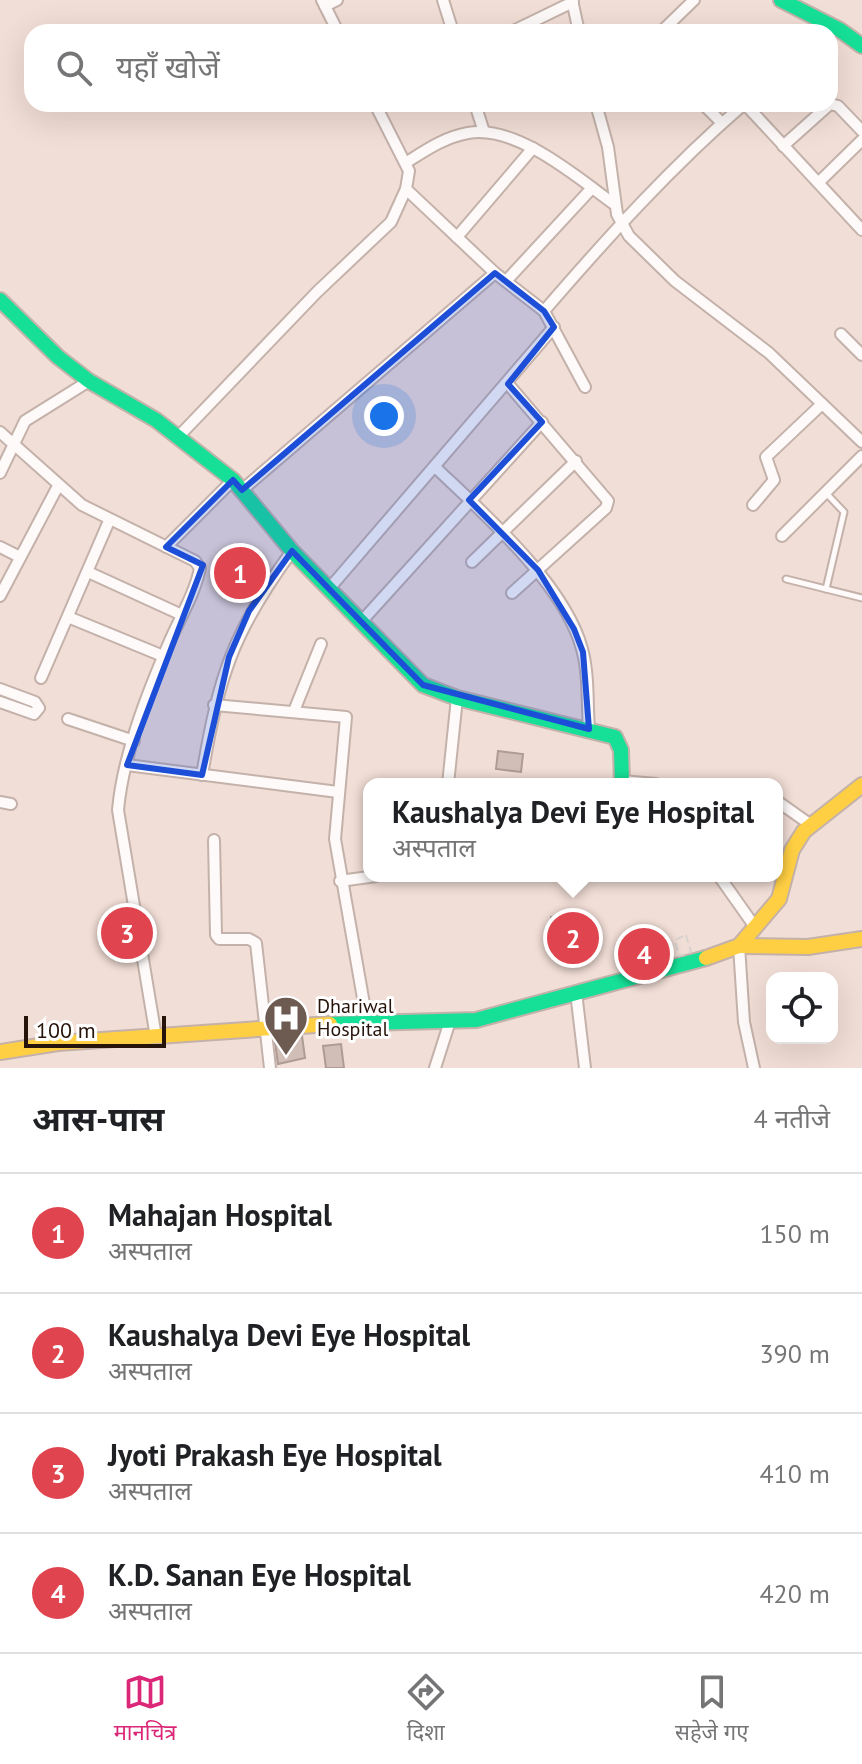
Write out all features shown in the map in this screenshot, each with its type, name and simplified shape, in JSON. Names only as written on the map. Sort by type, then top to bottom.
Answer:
[{"type":"street","points":[[334,24],[323,3],[337,0]]},
{"type":"street","points":[[443,0],[450,24]]},
{"type":"street","points":[[669,24],[694,0]]},
{"type":"street","points":[[781,0],[814,24]]},
{"type":"street","points":[[527,24],[573,1],[577,24]]},
{"type":"street","points":[[838,36],[862,46]]},
{"type":"street","points":[[838,106],[862,131]]},
{"type":"street","points":[[179,436],[317,292],[384,230],[406,189],[409,171],[379,112]]},
{"type":"street","points":[[478,112],[484,132]]},
{"type":"street","points":[[598,112],[608,147],[614,204],[620,224],[675,281],[769,353],[862,442]]},
{"type":"street","points":[[711,112],[720,121]]},
{"type":"street","points":[[544,311],[620,224],[720,121],[733,112]]},
{"type":"street","points":[[751,112],[862,230]]},
{"type":"street","points":[[783,146],[821,112]]},
{"type":"street","points":[[407,162],[454,136],[484,132],[533,148],[564,164],[614,204]]},
{"type":"street","points":[[819,182],[862,140]]},
{"type":"street","points":[[457,237],[533,148]]},
{"type":"street","points":[[507,280],[592,188]]},
{"type":"street","points":[[406,189],[495,273],[544,311],[585,387]]},
{"type":"street","points":[[166,547],[495,273]]},
{"type":"street","points":[[0,300],[58,357],[89,381],[179,436],[237,485],[328,590],[423,685],[457,698],[615,737],[619,743],[622,778]]},
{"type":"street","points":[[328,590],[554,327]]},
{"type":"street","points":[[841,334],[858,342],[862,355]]},
{"type":"street","points":[[0,473],[25,421],[89,381]]},
{"type":"street","points":[[508,384],[576,461],[608,505],[512,593]]},
{"type":"street","points":[[753,505],[774,480],[766,457],[822,404]]},
{"type":"street","points":[[361,622],[542,422]]},
{"type":"street","points":[[0,432],[14,441],[58,486],[109,521],[195,561],[200,568],[163,656],[134,741],[119,798],[120,840],[156,1037]]},
{"type":"street","points":[[782,536],[862,456]]},
{"type":"street","points":[[472,562],[576,461]]},
{"type":"street","points":[[435,467],[538,570],[580,641],[589,729]]},
{"type":"street","points":[[0,596],[58,486]]},
{"type":"street","points":[[41,678],[109,521]]},
{"type":"street","points":[[0,547],[20,557]]},
{"type":"street","points":[[202,775],[214,705],[229,657],[249,611],[292,551]]},
{"type":"street","points":[[88,572],[182,615]]},
{"type":"street","points":[[68,617],[163,656]]},
{"type":"street","points":[[294,711],[321,644]]},
{"type":"street","points":[[0,689],[35,702],[39,708],[34,714],[0,702]]},
{"type":"street","points":[[449,778],[457,698]]},
{"type":"street","points":[[214,705],[346,717],[335,839],[367,1021]]},
{"type":"street","points":[[68,719],[134,741]]},
{"type":"street","points":[[127,765],[338,792]]},
{"type":"street","points":[[754,1068],[744,1022],[739,946],[779,899],[796,841],[811,825],[862,785]]},
{"type":"street","points":[[783,805],[811,825]]},
{"type":"street","points":[[214,840],[216,935],[219,939],[249,939],[256,943],[270,1068]]},
{"type":"street","points":[[340,881],[363,878]]},
{"type":"street","points":[[723,882],[755,927]]},
{"type":"street","points":[[0,1052],[58,1043],[367,1021],[450,1021],[505,1015],[576,992],[719,955],[739,946],[817,947],[862,939]]},
{"type":"street","points":[[576,992],[585,1068]]},
{"type":"street","points":[[435,1068],[450,1021]]},
{"type":"lane","points":[[825,493],[844,512],[826,589]]},
{"type":"lane","points":[[786,579],[862,598]]},
{"type":"path","points":[[686,935],[691,952],[679,956],[675,940],[686,935]]},
{"type":"highlighted area","points":[[495,273],[544,311],[554,327],[508,384],[542,422],[469,500],[538,570],[574,629],[583,652],[589,729],[423,685],[292,551],[249,611],[229,657],[202,775],[127,765],[203,565],[166,547],[233,480],[242,490]]},
{"type":"building","points":[[225,558],[251,570],[247,585],[214,570],[218,560],[223,562]]},
{"type":"building","points":[[498,751],[523,754],[521,772],[496,769]]},
{"type":"building","points":[[572,914],[576,942],[555,945],[551,917]]},
{"type":"building","points":[[302,1036],[305,1058],[278,1064],[275,1043]]},
{"type":"building","points":[[341,1044],[344,1068],[326,1068],[323,1046]]},
{"type":"traffic: fast","points":[[781,0],[828,24]]},
{"type":"traffic: fast","points":[[838,29],[862,46]]},
{"type":"traffic: fast","points":[[0,300],[58,357],[89,381],[156,420],[233,480],[292,551],[423,685],[457,698],[615,737],[621,750],[622,778]]},
{"type":"traffic: fast","points":[[330,1024],[476,1020],[706,958]]},
{"type":"traffic: slow","points":[[706,958],[739,946],[779,899],[792,850],[804,831],[862,785]]},
{"type":"traffic: slow","points":[[739,946],[808,947],[862,939]]},
{"type":"traffic: slow","points":[[0,1052],[58,1043],[330,1024]]},
{"type":"place","name":"Mahajan Hospital","points":[[240,573]]},
{"type":"place","name":"Jyoti Prakash Eye Hospital","points":[[127,933]]},
{"type":"place","name":"Kaushalya Devi Eye Hospital","points":[[573,938]]},
{"type":"place","name":"K.D. Sanan Eye Hospital","points":[[644,954]]},
{"type":"place","name":"Dhariwal Hospital","points":[[286,1057]]}]
